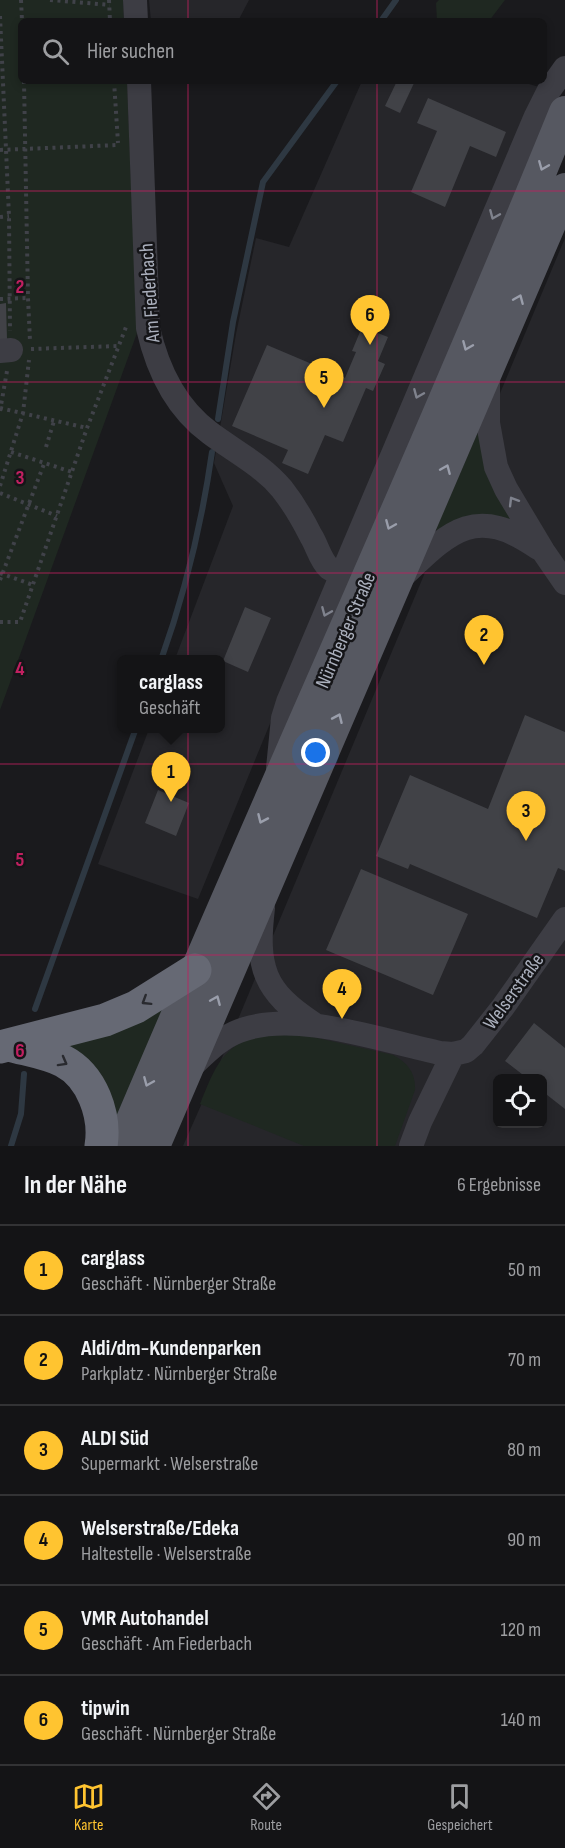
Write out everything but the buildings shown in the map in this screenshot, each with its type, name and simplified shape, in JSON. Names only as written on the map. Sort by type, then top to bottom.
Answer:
[{"type":"highway","points":[[4,1046],[105,1020],[136,1007],[195,970]]},
{"type":"highway","points":[[4,1046],[44,1054],[64,1062],[77,1071],[93,1092],[100,1113],[101,1146]]},
{"type":"main road","name":"Nürnberger Straße","points":[[121,1146],[195,970],[277,787],[519,224],[565,112]]},
{"type":"main road","name":"Nürnberger Straße","points":[[154,1146],[565,189]]},
{"type":"street","points":[[135,0],[136,18]]},
{"type":"street","points":[[277,787],[280,739],[288,702],[536,116],[548,92],[565,68]]},
{"type":"street","name":"Am Fiederbach","points":[[139,84],[148,328],[155,357],[170,387],[188,412],[209,432],[252,461],[281,488],[311,534],[324,561],[329,568],[341,574]]},
{"type":"street","points":[[488,372],[488,423],[496,466],[506,489],[565,583]]},
{"type":"street","points":[[398,581],[445,539],[472,526],[501,527],[520,535],[543,551]]},
{"type":"street","points":[[266,885],[260,930],[260,950],[264,970],[272,988],[281,999],[314,1024]]},
{"type":"street","name":"Welserstraße","points":[[453,1054],[466,1051],[486,1031],[565,919]]},
{"type":"street","points":[[185,1073],[226,1037],[258,1025],[314,1024],[405,1046],[453,1054],[411,1146]]},
{"type":"path","points":[[21,0],[22,18]]},
{"type":"path","points":[[50,0],[110,3],[111,18]]},
{"type":"path","points":[[0,16],[9,216],[9,298],[23,413],[0,486]]},
{"type":"path","points":[[24,84],[28,298],[0,409],[87,428]]},
{"type":"path","points":[[114,84],[118,156]]},
{"type":"path","points":[[0,150],[118,144]]},
{"type":"path","points":[[0,217],[9,216]]},
{"type":"path","points":[[0,299],[28,298]]},
{"type":"path","points":[[0,622],[20,622],[87,428],[126,326]]},
{"type":"path","points":[[14,350],[117,346]]},
{"type":"path","points":[[46,447],[54,421]]},
{"type":"path","points":[[11,452],[72,472]]},
{"type":"path","points":[[0,580],[44,464]]},
{"type":"path","points":[[0,493],[57,516]]},
{"type":"path","points":[[1,574],[33,585]]},
{"type":"shaded area","points":[[0,0],[123,0],[124,18],[18,18],[18,84],[127,84],[137,333],[0,710]]},
{"type":"shaded area","points":[[149,0],[249,0],[240,18],[151,18]]},
{"type":"shaded area","points":[[439,0],[505,0],[491,18],[437,18],[436,3]]},
{"type":"shaded area","points":[[361,84],[529,84],[539,87],[315,614],[198,899],[98,864],[147,733],[225,733],[225,655],[177,655],[233,506],[214,463],[236,334],[256,238],[289,247]]},
{"type":"shaded area","points":[[565,238],[565,1146],[183,1146],[221,1060]]},
{"type":"shaded area","points":[[477,434],[480,434],[521,520],[440,532],[436,529]]},
{"type":"shaded area","points":[[170,997],[117,1130],[44,1041]]},
{"type":"shaded area","points":[[286,1031],[393,1055],[406,1065],[414,1078],[415,1090],[395,1146],[304,1146],[200,1104],[216,1067],[228,1052],[250,1039]]},
{"type":"waterway","points":[[383,18],[396,0]]},
{"type":"waterway","points":[[218,419],[233,322],[263,182],[335,84]]},
{"type":"waterway","points":[[163,655],[192,557],[212,452]]},
{"type":"waterway","points":[[35,1009],[134,733]]},
{"type":"waterway","points":[[11,1146],[21,1114],[24,1074]]},
{"type":"place","name":"tipwin","points":[[370,345]]},
{"type":"place","name":"VMR Autohandel","points":[[324,408]]},
{"type":"place","name":"Aldi/dm-Kundenparken","points":[[484,665]]},
{"type":"place","name":"carglass","points":[[171,802]]},
{"type":"place","name":"ALDI Süd","points":[[526,841]]},
{"type":"place","name":"Welserstraße/Edeka","points":[[342,1019]]}]
